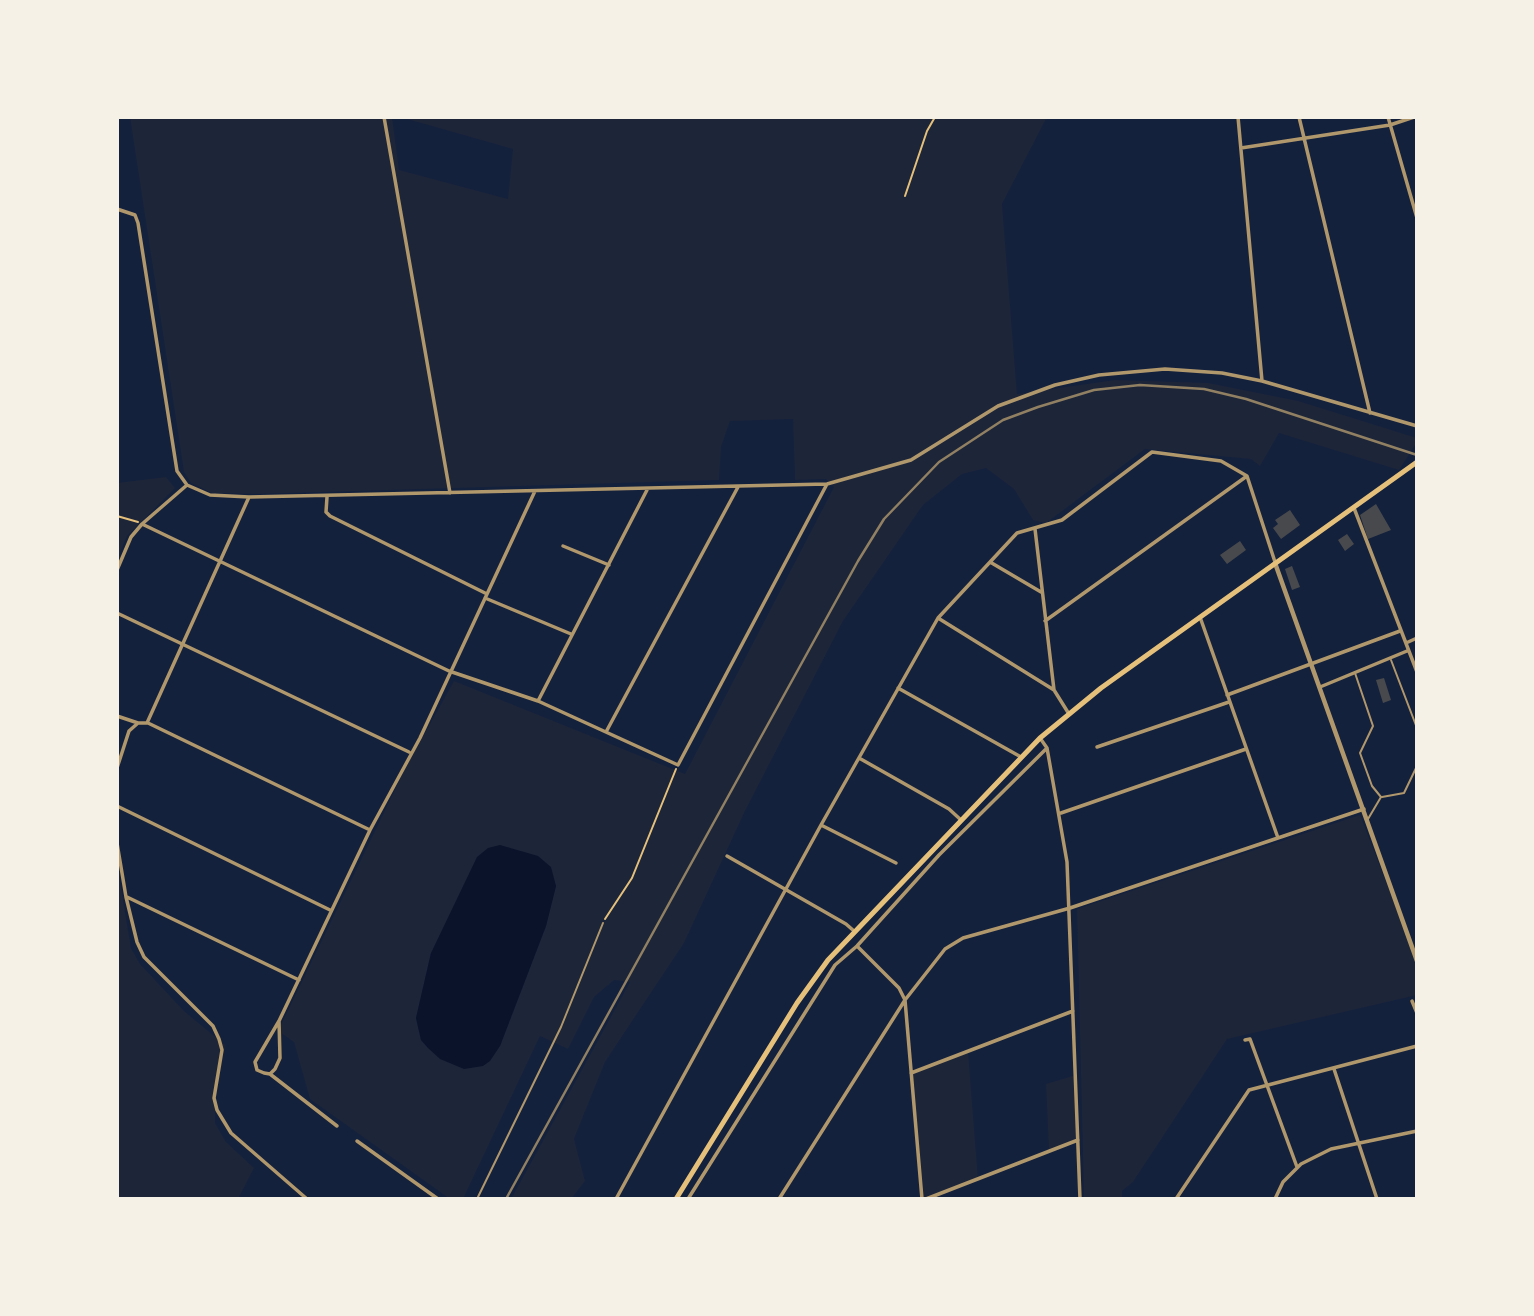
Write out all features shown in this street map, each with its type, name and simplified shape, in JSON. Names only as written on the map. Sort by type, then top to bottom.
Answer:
[{"type":"main road","points":[[676,1199],[797,1003],[854,931],[1040,738],[1275,562],[1417,462]]},
{"type":"street","points":[[384,117],[450,493]]},
{"type":"street","points":[[1238,117],[1262,381]]},
{"type":"street","points":[[1299,117],[1370,413]]},
{"type":"street","points":[[1388,117],[1417,218]]},
{"type":"street","points":[[1241,148],[1390,125],[1414,117]]},
{"type":"street","points":[[117,209],[135,215],[138,223],[177,471],[187,485],[210,495],[327,497],[827,484],[911,460],[998,406],[1055,385],[1099,374],[1165,369],[1222,373],[1262,381],[1417,426]]},
{"type":"street","points":[[616,1199],[938,618],[1017,533],[1062,520],[1152,452],[1222,461],[1247,476],[1417,961]]},
{"type":"street","points":[[1045,621],[1247,476]]},
{"type":"street","points":[[142,524],[449,671],[538,701],[678,765],[827,484]]},
{"type":"street","points":[[117,569],[131,537],[187,485]]},
{"type":"street","points":[[606,732],[738,487]]},
{"type":"street","points":[[538,701],[647,490]]},
{"type":"street","points":[[337,1126],[270,1074],[257,1070],[256,1062],[279,1021],[370,830],[410,752],[420,738],[535,491]]},
{"type":"street","points":[[147,723],[249,497]]},
{"type":"street","points":[[327,497],[326,512],[330,516],[486,596],[571,634]]},
{"type":"street","points":[[1353,506],[1417,672]]},
{"type":"street","points":[[1035,528],[1054,690],[1069,714]]},
{"type":"street","points":[[563,546],[609,565]]},
{"type":"street","points":[[990,562],[1041,592]]},
{"type":"street","points":[[117,613],[410,752]]},
{"type":"street","points":[[1200,617],[1278,838]]},
{"type":"street","points":[[938,618],[1054,690]]},
{"type":"street","points":[[1227,695],[1400,631]]},
{"type":"street","points":[[1405,643],[1417,638]]},
{"type":"street","points":[[1320,687],[1407,651]]},
{"type":"street","points":[[898,688],[1022,758]]},
{"type":"street","points":[[1097,747],[1229,702]]},
{"type":"street","points":[[117,716],[147,723],[370,830]]},
{"type":"street","points":[[117,768],[129,731],[138,723]]},
{"type":"street","points":[[1040,738],[1047,748],[1061,813],[1070,908],[1080,1199]]},
{"type":"street","points":[[688,1199],[835,965],[857,946],[939,855],[1047,748]]},
{"type":"street","points":[[1061,813],[1246,749]]},
{"type":"street","points":[[859,758],[949,809],[961,820]]},
{"type":"street","points":[[117,806],[330,911]]},
{"type":"street","points":[[779,1199],[905,1000],[945,949],[963,939],[1070,908],[1364,809]]},
{"type":"street","points":[[821,825],[896,863]]},
{"type":"street","points":[[117,843],[126,897],[137,942],[144,957],[212,1026],[219,1039],[222,1050],[214,1098],[217,1110],[231,1133],[300,1197],[307,1199]]},
{"type":"street","points":[[727,856],[854,931]]},
{"type":"street","points":[[126,897],[299,980]]},
{"type":"street","points":[[857,946],[899,988],[905,1000],[924,1199],[1079,1140]]},
{"type":"street","points":[[1412,1001],[1417,1013]]},
{"type":"street","points":[[911,1073],[1074,1010]]},
{"type":"street","points":[[270,1074],[280,1058],[279,1021]]},
{"type":"street","points":[[1245,1040],[1250,1039],[1297,1167]]},
{"type":"street","points":[[1176,1199],[1249,1090],[1417,1046]]},
{"type":"street","points":[[1334,1069],[1377,1199]]},
{"type":"street","points":[[1275,1199],[1283,1181],[1297,1167],[1331,1149],[1417,1131]]},
{"type":"street","points":[[357,1141],[438,1199]]},
{"type":"lane","points":[[1391,658],[1417,728]]},
{"type":"lane","points":[[1355,673],[1373,726],[1360,753],[1372,786],[1381,797]]},
{"type":"lane","points":[[1367,820],[1381,797],[1404,793],[1417,766]]},
{"type":"lane","points":[[477,1199],[561,1027],[603,923]]},
{"type":"path","points":[[905,196],[927,131],[935,117]]},
{"type":"path","points":[[117,516],[142,524]]},
{"type":"path","points":[[603,923],[632,878],[678,765]]},
{"type":"shaded area","points":[[130,117],[392,117],[399,170],[508,199],[513,149],[400,117],[1047,117],[1002,204],[1017,394],[1115,380],[1208,383],[1298,401],[1417,438],[1399,470],[1279,433],[1260,466],[1251,459],[1145,449],[1046,523],[1033,520],[1014,489],[986,468],[962,474],[923,505],[843,621],[745,811],[684,943],[605,1062],[574,1139],[585,1181],[571,1199],[511,1199],[630,982],[614,980],[594,997],[568,1049],[540,1036],[463,1199],[450,1199],[310,1099],[294,1042],[278,1031],[406,767],[454,681],[685,774],[834,487],[826,479],[795,480],[793,419],[730,421],[721,447],[719,480],[256,494],[212,493],[191,483],[184,472]],"holes":[[[556,886],[546,926],[500,1046],[428,1048],[421,1040],[416,1018],[431,953]]]},
{"type":"shaded area","points":[[166,477],[175,488],[127,536],[117,559],[117,483]]},
{"type":"shaded area","points":[[1360,815],[1417,962],[1417,995],[1227,1039],[1133,1182],[1122,1191],[1122,1199],[1084,1199],[1077,909]]},
{"type":"shaded area","points":[[500,845],[538,856],[551,867],[556,886],[546,926],[500,1046],[483,1066],[464,1069],[440,1059],[428,1048],[421,1040],[416,1018],[431,953],[477,857],[488,848]]},
{"type":"shaded area","points":[[117,863],[131,948],[140,964],[184,1011],[225,1045],[215,1102],[215,1123],[226,1142],[254,1168],[238,1199],[117,1199]]},
{"type":"shaded area","points":[[968,1051],[978,1179],[922,1199],[911,1073]]},
{"type":"shaded area","points":[[1076,1075],[1079,1140],[1049,1151],[1046,1084]]},
{"type":"building","points":[[1376,504],[1391,530],[1368,539],[1360,515]]},
{"type":"building","points":[[1290,510],[1300,525],[1281,539],[1273,528],[1278,524],[1275,520]]},
{"type":"building","points":[[1347,534],[1354,544],[1345,551],[1338,540]]},
{"type":"building","points":[[1240,541],[1246,550],[1227,564],[1220,555]]},
{"type":"building","points":[[1292,566],[1300,587],[1292,590],[1285,569]]},
{"type":"building","points":[[1384,678],[1391,700],[1383,703],[1376,680]]},
{"type":"railway","points":[[506,1199],[858,561],[884,519],[939,462],[1003,420],[1094,390],[1140,385],[1204,389],[1246,399],[1417,455]]}]
